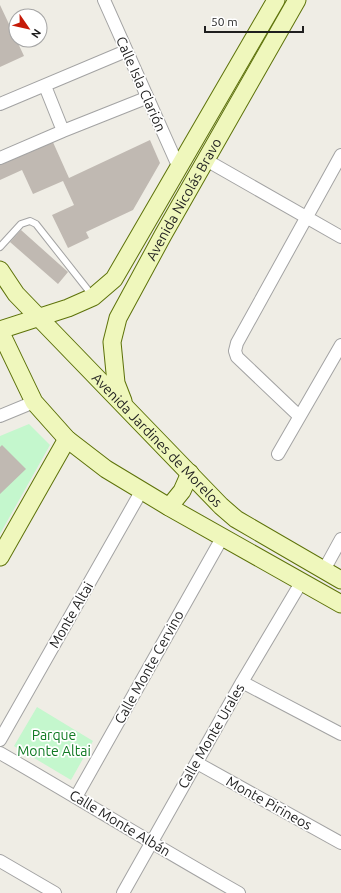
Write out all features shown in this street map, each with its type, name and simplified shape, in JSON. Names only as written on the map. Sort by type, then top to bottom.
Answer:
[{"type":"street","name":"Calle Isla Clarión","points":[[104,0],[146,98],[179,168]]},
{"type":"street","name":"Avenida Nicolás Bravo","points":[[0,331],[68,308],[93,297],[114,279],[146,227],[276,0]]},
{"type":"street","name":"Avenida Nicolás Bravo","points":[[126,409],[116,384],[112,342],[118,318],[297,0]]},
{"type":"street","points":[[0,104],[126,51]]},
{"type":"street","points":[[44,86],[63,131]]},
{"type":"street","points":[[0,158],[146,98]]},
{"type":"street","points":[[300,416],[238,357],[234,351],[237,343],[341,155]]},
{"type":"street","points":[[206,160],[341,237]]},
{"type":"street","points":[[146,227],[163,236]]},
{"type":"street","name":"Avenida Jardines de Morelos","points":[[0,270],[16,294],[126,409],[236,519],[341,580]]},
{"type":"street","name":"Avenida Jardines de Morelos","points":[[0,331],[34,402],[67,439],[106,469],[169,507],[341,604]]},
{"type":"street","points":[[278,454],[341,345]]},
{"type":"street","points":[[0,416],[34,402]]},
{"type":"street","points":[[0,556],[67,439]]},
{"type":"street","points":[[169,507],[182,491],[190,473]]},
{"type":"street","name":"Monte Altai","points":[[0,740],[142,490]]},
{"type":"street","name":"Calle Monte Cervino","points":[[76,797],[222,538]]},
{"type":"street","points":[[324,570],[341,539]]},
{"type":"street","name":"Calle Monte Urales","points":[[123,893],[242,682],[302,581]]},
{"type":"street","points":[[242,682],[341,734]]},
{"type":"street","name":"Calle Monte Albán","points":[[0,753],[76,797],[225,890],[240,893]]},
{"type":"street","name":"Monte Pirineos","points":[[196,763],[341,843]]},
{"type":"street","points":[[0,861],[55,893]]},
{"type":"lane","points":[[0,247],[22,224],[30,221],[36,224],[93,297]]},
{"type":"green space","points":[[29,424],[50,445],[0,534],[0,436]]},
{"type":"green space","name":"Parque Monte Altai","points":[[37,707],[93,741],[71,780],[14,746]]},
{"type":"building","points":[[0,5],[8,22],[8,48],[20,48],[24,56],[0,67]]},
{"type":"building","points":[[52,140],[69,178],[150,140],[160,163],[133,210],[86,232],[89,238],[68,248],[52,215],[74,205],[63,181],[33,194],[22,170],[0,180],[0,164]]},
{"type":"building","points":[[21,230],[68,272],[58,284],[10,242]]},
{"type":"building","points":[[2,445],[26,469],[0,494],[0,447]]}]
